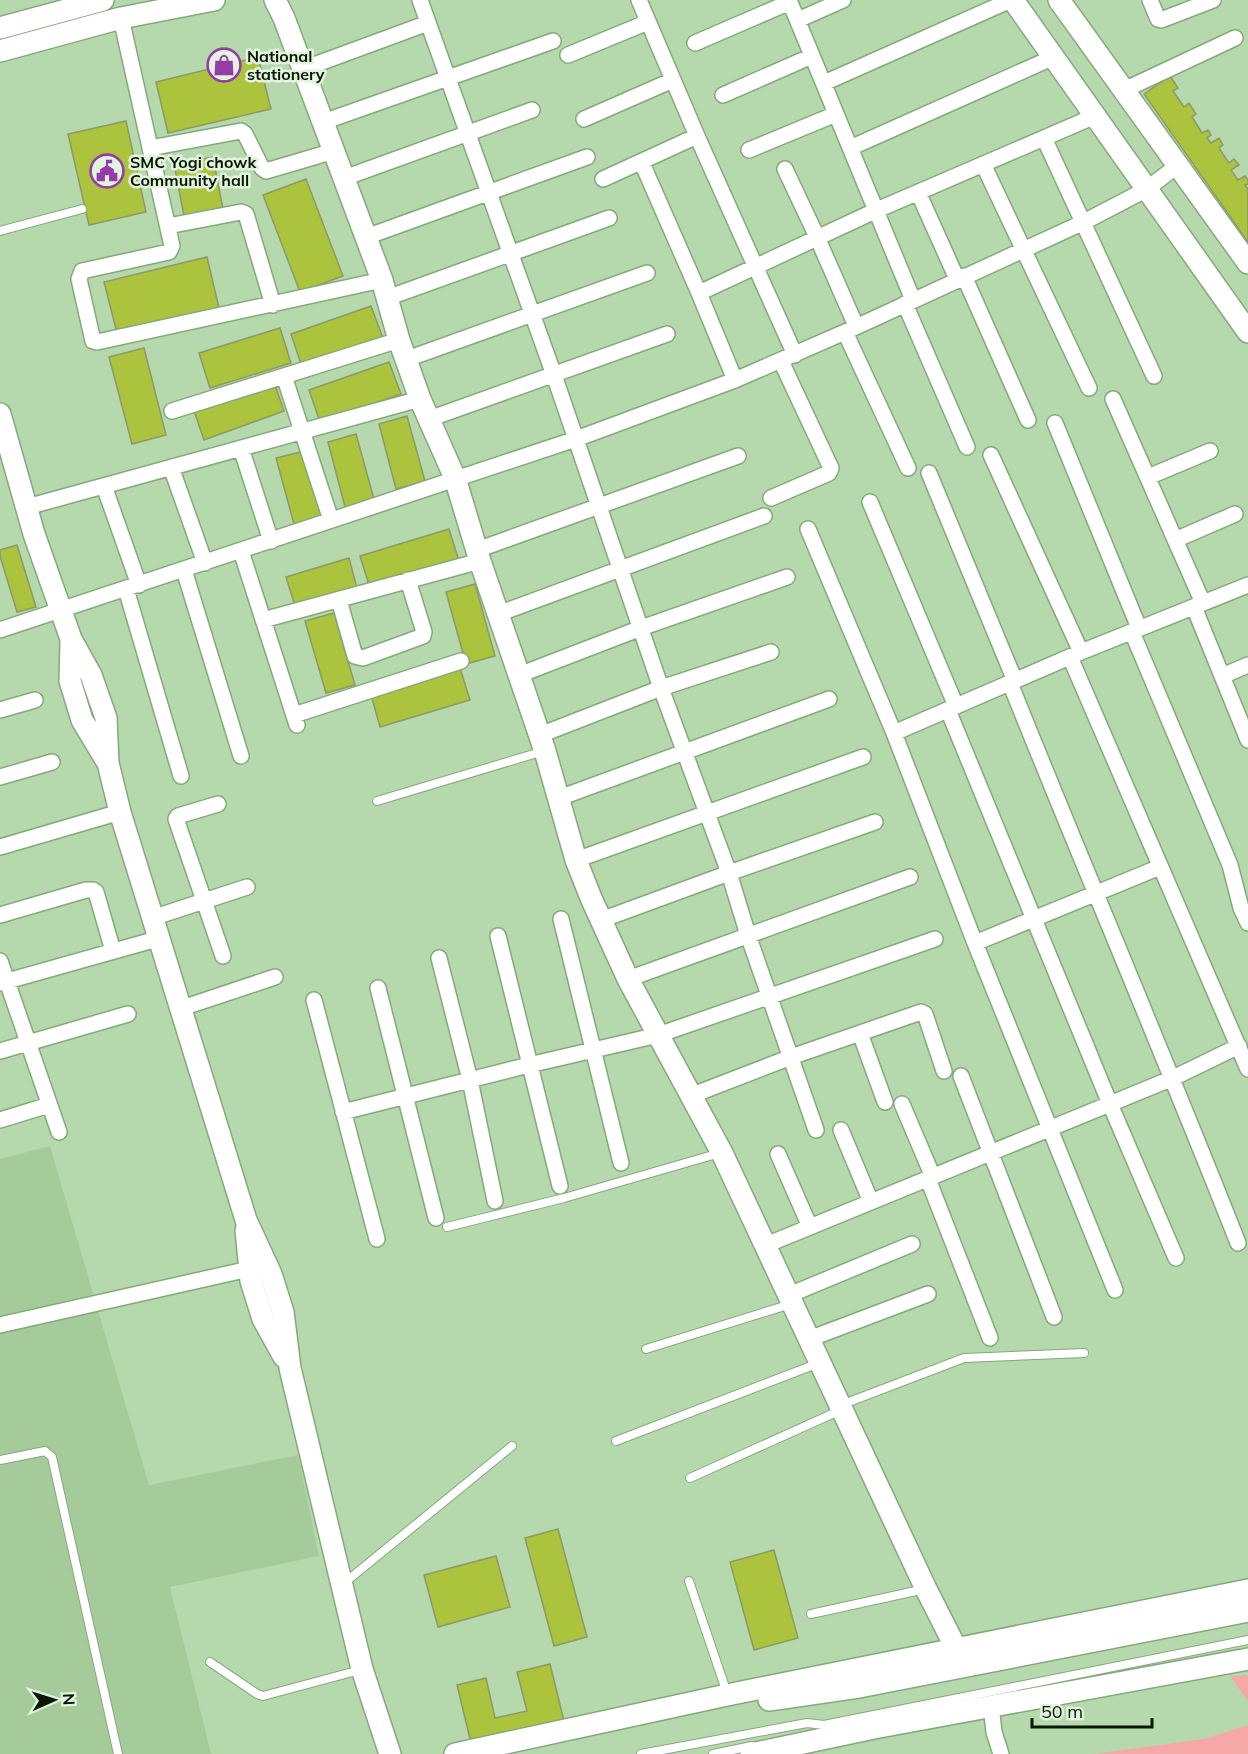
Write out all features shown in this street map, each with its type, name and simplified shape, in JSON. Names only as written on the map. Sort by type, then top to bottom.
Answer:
[{"type":"street","points":[[0,28],[103,0]]},
{"type":"street","points":[[0,51],[121,18],[214,0]]},
{"type":"street","points":[[275,0],[366,237],[420,399],[455,478],[498,614],[543,743],[576,860],[627,979],[722,1153],[961,1658]]},
{"type":"street","points":[[420,0],[554,375],[661,688],[729,873],[748,935],[816,1130]]},
{"type":"street","points":[[639,0],[756,267],[788,358],[831,468],[829,473],[771,498]]},
{"type":"street","points":[[798,20],[843,0]]},
{"type":"street","points":[[824,83],[1012,0],[1248,332]]},
{"type":"street","points":[[1059,0],[1248,263]]},
{"type":"street","points":[[1150,0],[1158,19],[1161,20],[1213,0]]},
{"type":"street","points":[[695,43],[790,1],[877,210],[909,302],[968,447]]},
{"type":"street","points":[[121,18],[172,246],[169,252],[86,270],[79,274],[93,341],[273,304],[384,289],[510,253],[609,218]]},
{"type":"street","points":[[568,55],[648,22]]},
{"type":"street","points":[[303,69],[428,23]]},
{"type":"street","points":[[1124,90],[1235,38]]},
{"type":"street","points":[[323,123],[553,41]]},
{"type":"street","points":[[723,94],[812,56]]},
{"type":"street","points":[[850,148],[1054,57]]},
{"type":"street","points":[[584,119],[673,80]]},
{"type":"street","points":[[344,178],[532,110]]},
{"type":"street","points":[[749,150],[836,114]]},
{"type":"street","points":[[699,293],[877,210],[1095,116]]},
{"type":"street","points":[[150,148],[241,130],[262,168],[266,171],[334,151]]},
{"type":"street","points":[[603,179],[698,136]]},
{"type":"street","points":[[1044,138],[1154,376]]},
{"type":"street","points":[[366,237],[587,157]]},
{"type":"street","points":[[642,163],[735,380]]},
{"type":"street","points":[[983,164],[1089,388]]},
{"type":"street","points":[[0,630],[455,478],[576,440],[735,380],[788,358],[1084,222],[1148,189],[1178,165]]},
{"type":"street","points":[[785,169],[818,237],[851,329],[908,468]]},
{"type":"street","points":[[918,192],[1028,420]]},
{"type":"street","points":[[168,226],[241,212],[246,214],[273,304]]},
{"type":"street","points":[[172,411],[284,376],[403,350],[532,315],[646,273]]},
{"type":"street","points":[[429,419],[667,334]]},
{"type":"street","points":[[284,376],[304,431],[331,520]]},
{"type":"street","points":[[27,507],[420,399]]},
{"type":"street","points":[[1113,399],[1175,540],[1222,676],[1248,740]]},
{"type":"street","points":[[0,414],[27,507],[71,639],[70,681],[82,720],[108,763],[120,812],[179,1009],[246,1220],[271,1274],[283,1312],[290,1368],[362,1669],[390,1754]]},
{"type":"street","points":[[1055,423],[1230,865],[1241,908],[1248,923]]},
{"type":"street","points":[[241,448],[271,541]]},
{"type":"street","points":[[1148,477],[1210,451]]},
{"type":"street","points":[[991,455],[1075,654],[1160,867],[1248,1069]]},
{"type":"street","points":[[263,620],[408,580],[479,555],[599,506],[738,456]]},
{"type":"street","points":[[171,467],[205,563]]},
{"type":"street","points":[[929,473],[1095,893],[1173,1078],[1238,1243]]},
{"type":"street","points":[[104,486],[181,776]]},
{"type":"street","points":[[870,502],[1033,918],[1176,1258]]},
{"type":"street","points":[[1175,540],[1235,514]]},
{"type":"street","points":[[498,614],[764,516]]},
{"type":"street","points":[[808,529],[894,733],[975,943],[1115,1290]]},
{"type":"street","points":[[241,551],[296,720],[461,661]]},
{"type":"street","points":[[184,570],[241,756]]},
{"type":"street","points":[[519,675],[641,628],[787,577]]},
{"type":"street","points":[[339,600],[355,656],[363,658],[423,636],[424,632],[408,580]]},
{"type":"street","points":[[894,733],[1075,654],[1248,585]]},
{"type":"street","points":[[543,743],[661,688],[771,651]]},
{"type":"street","points":[[1222,676],[1248,665]]},
{"type":"street","points":[[559,798],[829,699]]},
{"type":"street","points":[[0,710],[34,700]]},
{"type":"street","points":[[576,860],[863,757]]},
{"type":"street","points":[[0,777],[52,762]]},
{"type":"street","points":[[218,804],[178,816],[176,819],[223,956]]},
{"type":"street","points":[[0,847],[120,812]]},
{"type":"street","points":[[601,920],[875,822]]},
{"type":"street","points":[[975,943],[1160,867]]},
{"type":"street","points":[[627,979],[910,878]]},
{"type":"street","points":[[3,982],[113,951],[203,902],[247,887]]},
{"type":"street","points":[[0,915],[86,890],[93,890],[96,892],[113,951]]},
{"type":"street","points":[[561,919],[621,1163]]},
{"type":"street","points":[[498,936],[560,1186]]},
{"type":"street","points":[[343,1112],[658,1035],[935,939]]},
{"type":"street","points":[[438,958],[470,1080],[495,1201]]},
{"type":"street","points":[[0,961],[3,982],[59,1132]]},
{"type":"street","points":[[179,1009],[275,977]]},
{"type":"street","points":[[378,988],[405,1096],[441,1222]]},
{"type":"street","points":[[314,1000],[377,1239]]},
{"type":"street","points":[[690,1095],[791,1057],[924,1013],[944,1071]]},
{"type":"street","points":[[0,1051],[128,1014]]},
{"type":"street","points":[[860,1033],[885,1102]]},
{"type":"street","points":[[766,1245],[1173,1078],[1239,1046]]},
{"type":"street","points":[[961,1076],[1054,1317]]},
{"type":"street","points":[[902,1104],[990,1338]]},
{"type":"street","points":[[0,1120],[50,1105]]},
{"type":"street","points":[[841,1130],[871,1202]]},
{"type":"street","points":[[778,1154],[810,1227]]},
{"type":"street","points":[[246,1220],[249,1269],[263,1320],[290,1368]]},
{"type":"street","points":[[791,1300],[912,1244]]},
{"type":"street","points":[[0,1325],[249,1269]]},
{"type":"street","points":[[809,1339],[928,1294]]},
{"type":"street","points":[[517,1754],[711,1709],[859,1687],[961,1658],[1248,1590]]},
{"type":"street","points":[[455,1754],[727,1695],[1248,1611]]},
{"type":"street","points":[[762,1753],[874,1728],[1248,1659]]},
{"type":"street","points":[[991,1706],[994,1732],[1001,1754]]},
{"type":"lane","points":[[0,231],[82,209]]},
{"type":"lane","points":[[377,801],[543,743]]},
{"type":"lane","points":[[441,1222],[543,1204],[722,1153]]},
{"type":"lane","points":[[646,1349],[791,1300]]},
{"type":"lane","points":[[690,1478],[841,1407],[964,1358],[1084,1353]]},
{"type":"lane","points":[[616,1441],[820,1362]]},
{"type":"lane","points":[[342,1585],[512,1446]]},
{"type":"lane","points":[[0,1460],[45,1451],[52,1457],[118,1754]]},
{"type":"lane","points":[[689,1581],[727,1695]]},
{"type":"lane","points":[[811,1614],[927,1589]]},
{"type":"lane","points":[[641,1754],[807,1723],[824,1725],[1248,1640]]},
{"type":"lane","points":[[210,1662],[256,1694],[263,1696],[362,1669]]},
{"type":"lane","points":[[713,1754],[809,1735],[824,1725]]},
{"type":"shaded area","points":[[50,1146],[149,1485],[298,1455],[319,1556],[170,1587],[211,1754],[0,1754],[0,1159]]},
{"type":"shaded area","points":[[1248,1675],[1248,1701],[1230,1676]]},
{"type":"shaded area","points":[[1248,1725],[1248,1754],[1093,1754],[1204,1739]]},
{"type":"building","points":[[258,57],[271,109],[168,133],[156,82]]},
{"type":"building","points":[[1170,76],[1178,88],[1173,91],[1184,107],[1189,103],[1196,114],[1192,117],[1202,133],[1208,130],[1211,135],[1207,138],[1211,143],[1219,138],[1223,145],[1219,148],[1229,163],[1234,159],[1239,165],[1231,170],[1238,180],[1245,176],[1248,180],[1248,184],[1245,185],[1248,189],[1248,242],[1144,94]]},
{"type":"building","name":"SMC Yogi chowk Community hall","points":[[126,121],[146,212],[89,225],[68,134]]},
{"type":"building","points":[[213,157],[223,209],[184,216],[174,164]]},
{"type":"building","points":[[306,179],[343,276],[300,292],[263,195]]},
{"type":"building","points":[[207,257],[219,308],[117,333],[104,282]]},
{"type":"building","points":[[371,306],[383,338],[302,367],[291,334]]},
{"type":"building","points":[[280,328],[291,363],[210,388],[199,353]]},
{"type":"building","points":[[144,348],[166,435],[132,444],[109,357]]},
{"type":"building","points":[[389,362],[401,394],[320,422],[309,390]]},
{"type":"building","points":[[273,379],[284,411],[204,440],[193,408]]},
{"type":"building","points":[[407,416],[425,481],[396,489],[379,424]]},
{"type":"building","points":[[356,434],[374,499],[345,507],[328,442]]},
{"type":"building","points":[[305,451],[323,516],[294,524],[276,458]]},
{"type":"building","points":[[449,529],[459,561],[370,588],[360,556]]},
{"type":"building","points":[[17,545],[36,607],[17,612],[0,550]]},
{"type":"building","points":[[349,558],[357,588],[295,606],[286,577]]},
{"type":"building","points":[[475,584],[495,656],[466,664],[446,592]]},
{"type":"building","points":[[334,613],[355,685],[326,693],[305,621]]},
{"type":"building","points":[[460,668],[470,700],[380,727],[371,695]]},
{"type":"building","points":[[558,1529],[587,1637],[554,1646],[525,1538]]},
{"type":"building","points":[[774,1550],[798,1638],[754,1650],[730,1562]]},
{"type":"building","points":[[496,1556],[510,1607],[438,1627],[424,1575]]},
{"type":"building","points":[[550,1664],[564,1721],[471,1743],[457,1685],[486,1678],[495,1718],[527,1711],[517,1672]]},
{"type":"place","name":"National stationery","points":[[224,65]]},
{"type":"place","name":"SMC Yogi chowk Community hall","points":[[107,171]]}]
